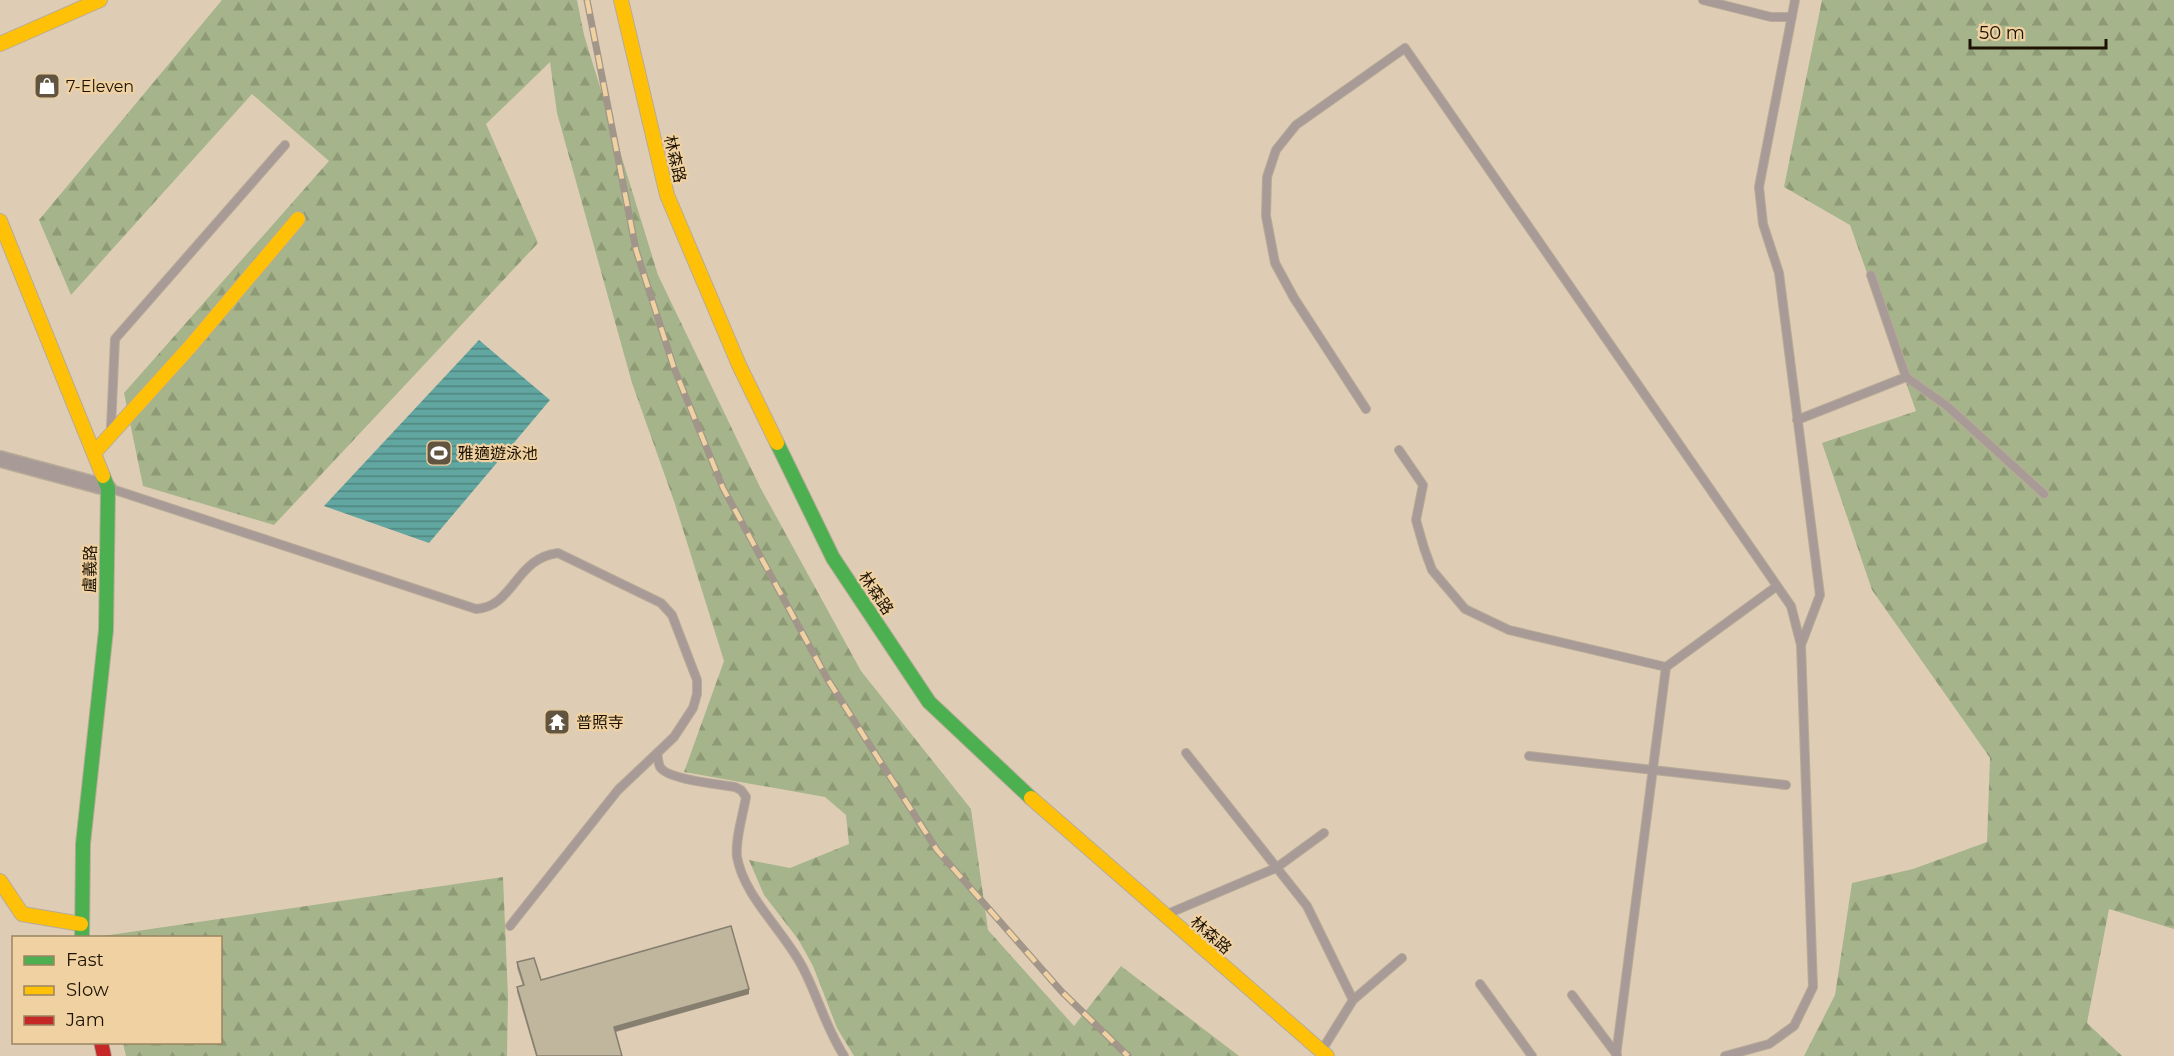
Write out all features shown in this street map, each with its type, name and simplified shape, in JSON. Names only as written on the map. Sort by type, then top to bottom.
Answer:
[{"type":"main road","points":[[0,44],[100,0]]},
{"type":"main road","name":"林森路","points":[[621,0],[667,195],[739,365],[833,558],[929,702],[1069,834],[1324,1053]]},
{"type":"main road","points":[[94,453],[189,348],[298,219]]},
{"type":"main road","name":"盧義路","points":[[0,221],[108,488],[106,630],[84,844],[81,931]]},
{"type":"main road","points":[[0,881],[22,914],[81,931]]},
{"type":"street","points":[[0,459],[108,488]]},
{"type":"lane","points":[[1703,0],[1771,17],[1792,17]]},
{"type":"lane","points":[[1795,0],[1759,187],[1763,224],[1779,273],[1820,595],[1801,645]]},
{"type":"lane","points":[[1366,409],[1294,298],[1275,263],[1266,216],[1267,177],[1276,150],[1296,125],[1405,48],[1791,606],[1801,645],[1813,987],[1794,1026],[1769,1044],[1725,1056]]},
{"type":"lane","points":[[110,434],[115,339],[285,145]]},
{"type":"lane","points":[[1871,275],[1906,377],[1947,406],[2044,494]]},
{"type":"lane","points":[[1797,420],[1906,377]]},
{"type":"lane","points":[[1400,450],[1423,485],[1416,520],[1432,570],[1465,609],[1509,630],[1666,667]]},
{"type":"lane","points":[[108,488],[476,609],[486,609],[496,603],[533,561],[544,555],[558,553],[661,603],[672,615],[697,680],[697,694],[693,708],[674,737],[618,790],[510,926]]},
{"type":"lane","points":[[1617,1055],[1666,667],[1777,586]]},
{"type":"lane","points":[[657,753],[659,766],[664,772],[735,787],[741,790],[746,797],[737,855],[741,869],[756,900],[788,941],[804,969],[830,1034],[844,1056]]},
{"type":"lane","points":[[1186,753],[1307,906],[1353,1000]]},
{"type":"lane","points":[[1529,756],[1786,785]]},
{"type":"lane","points":[[1164,916],[1276,868],[1324,833]]},
{"type":"lane","points":[[1324,1053],[1353,1000],[1402,958]]},
{"type":"lane","points":[[1480,984],[1532,1056]]},
{"type":"lane","points":[[1572,995],[1617,1055]]},
{"type":"green space","points":[[222,0],[577,0],[584,35],[658,275],[760,487],[861,671],[971,809],[988,930],[1074,1026],[1121,966],[1239,1056],[854,1056],[837,1028],[813,966],[798,939],[764,895],[749,860],[790,868],[849,844],[846,815],[825,797],[684,772],[724,661],[675,504],[632,383],[557,113],[550,62],[486,124],[538,243],[274,525],[143,486],[124,393],[329,161],[252,94],[71,295],[39,220]]},
{"type":"green space","points":[[1822,0],[2174,0],[2174,929],[2109,909],[2087,1023],[2122,1056],[1804,1056],[1835,995],[1852,883],[1913,869],[1987,842],[1990,758],[1872,590],[1822,443],[1916,411],[1850,225],[1784,187]]},
{"type":"green space","points":[[503,877],[508,997],[507,1056],[126,1056],[123,1044],[222,1044],[222,936],[103,936]]},
{"type":"water","name":"雅適遊泳池","points":[[479,340],[550,400],[429,543],[324,506]]},
{"type":"building","points":[[731,926],[749,989],[614,1027],[622,1056],[537,1056],[517,987],[524,985],[517,962],[534,958],[541,980]]},
{"type":"railway","points":[[587,0],[636,250],[674,368],[723,488],[828,680],[937,850],[1062,992],[1128,1056]]},
{"type":"traffic: fast","points":[[777,443],[833,558],[929,702],[1031,798]]},
{"type":"traffic: fast","points":[[82,936],[83,844],[106,630],[108,488],[103,476]]},
{"type":"traffic: slow","points":[[0,44],[100,0]]},
{"type":"traffic: slow","points":[[621,0],[667,195],[739,365],[777,443]]},
{"type":"traffic: slow","points":[[94,453],[189,348],[298,219]]},
{"type":"traffic: slow","points":[[0,221],[103,476]]},
{"type":"traffic: slow","points":[[1031,798],[1327,1056]]},
{"type":"traffic: slow","points":[[0,881],[22,914],[81,924]]},
{"type":"traffic: jam","points":[[101,1044],[104,1056]]},
{"type":"place","name":"7-Eleven","points":[[47,86]]},
{"type":"place","name":"雅適遊泳池","points":[[439,453]]},
{"type":"place","name":"普照寺","points":[[557,722]]}]
